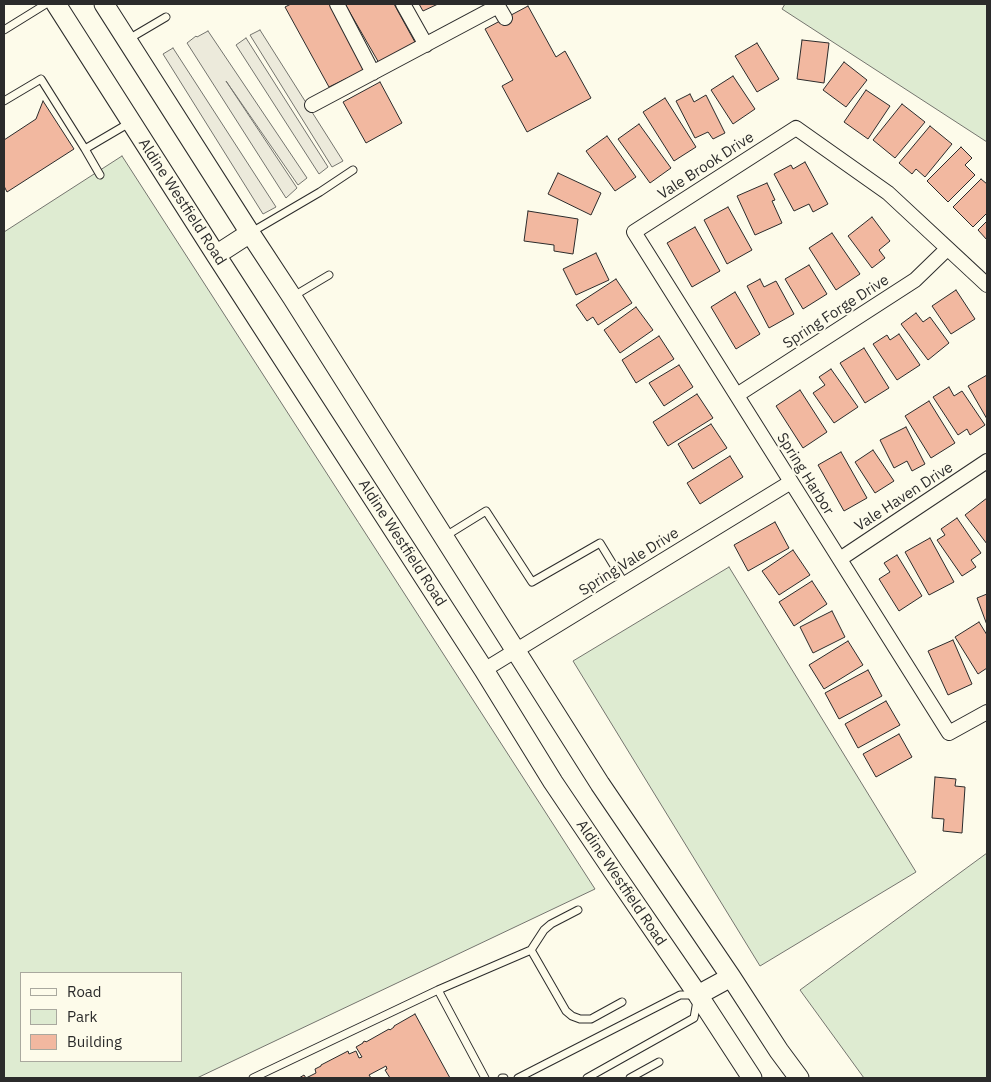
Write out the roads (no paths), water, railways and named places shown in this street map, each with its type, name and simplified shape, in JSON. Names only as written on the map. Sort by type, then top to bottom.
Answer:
[{"type":"main road","name":"Aldine Westfield Road","points":[[56,4],[484,670],[553,782],[752,1078]]},
{"type":"main road","points":[[104,4],[600,784],[799,1078]]},
{"type":"main road","points":[[216,255],[250,233]]},
{"type":"main road","points":[[698,995],[731,977]]},
{"type":"street","points":[[337,4],[374,72]]},
{"type":"street","points":[[403,4],[426,45]]},
{"type":"street","points":[[312,106],[498,6],[505,18]]},
{"type":"street","name":"Vale Brook Drive","points":[[634,232],[796,128],[888,193],[947,249]]},
{"type":"street","name":"Spring Harbor","points":[[634,232],[950,734],[987,712]]},
{"type":"street","points":[[947,249],[987,285]]},
{"type":"street","name":"Spring Forge Drive","points":[[737,396],[915,280],[947,249]]},
{"type":"street","name":"Vale Haven Drive","points":[[840,559],[987,461]]},
{"type":"street","name":"Spring Vale Drive","points":[[484,670],[791,482]]},
{"type":"lane","points":[[4,30],[46,4]]},
{"type":"lane","points":[[127,40],[166,17]]},
{"type":"lane","points":[[4,101],[42,78],[100,174]]},
{"type":"lane","points":[[85,149],[131,122]]},
{"type":"lane","points":[[250,233],[320,192],[353,170]]},
{"type":"lane","points":[[292,297],[329,275]]},
{"type":"lane","points":[[443,537],[486,511],[532,582],[600,543],[625,584]]},
{"type":"lane","points":[[253,1078],[438,990],[531,950],[544,930],[551,924],[578,910]]},
{"type":"lane","points":[[531,950],[566,1011],[572,1016],[580,1019],[590,1019],[622,1002]]},
{"type":"lane","points":[[438,990],[485,1078]]},
{"type":"lane","points":[[518,1078],[680,995],[698,995],[694,1018],[587,1078]]},
{"type":"lane","points":[[630,1078],[659,1062]]}]
